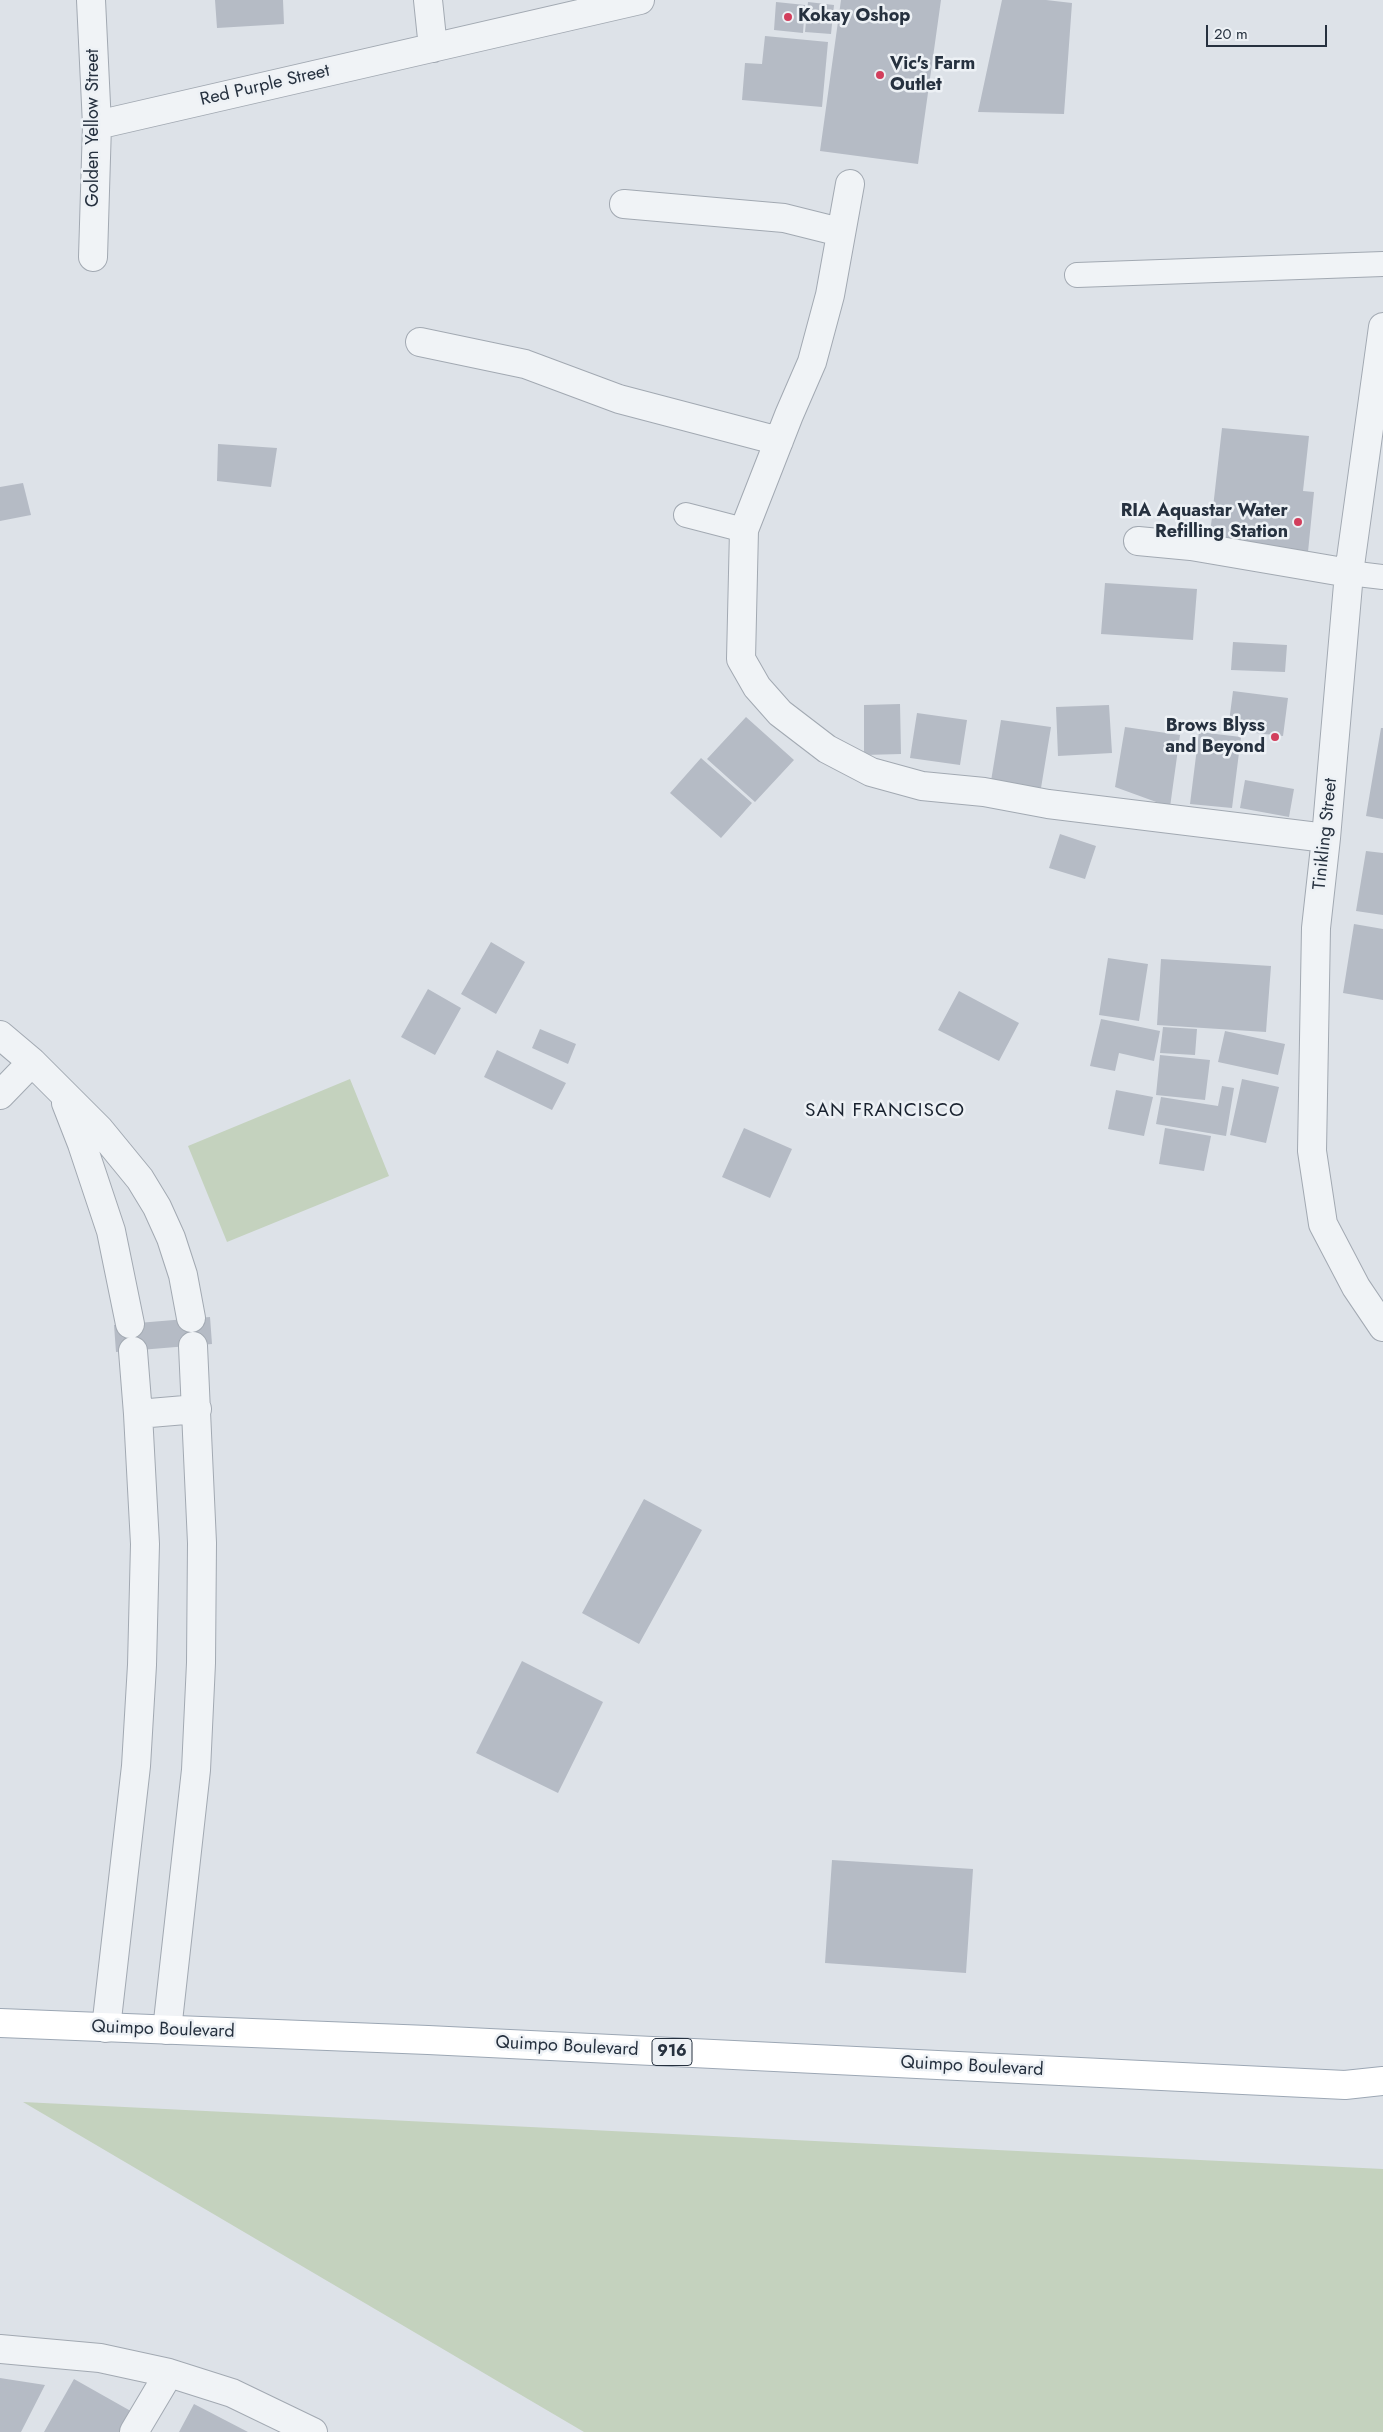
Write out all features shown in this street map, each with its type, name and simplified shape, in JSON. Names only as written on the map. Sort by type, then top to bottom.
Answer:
[{"type":"main road","name":"Quimpo Boulevard","points":[[0,2023],[1345,2085],[1383,2082]]},
{"type":"main road","name":"Quimpo Boulevard","points":[[1345,2085],[1383,2094]]},
{"type":"street","name":"Golden Yellow Street","points":[[91,0],[97,125],[93,257]]},
{"type":"street","points":[[428,0],[433,48]]},
{"type":"street","name":"Red Purple Street","points":[[97,125],[640,0]]},
{"type":"street","points":[[850,184],[830,295],[812,362],[744,530],[741,659],[757,687],[780,713],[827,749],[871,772],[922,786],[984,792],[1048,804],[1326,838]]},
{"type":"street","points":[[624,204],[784,218],[840,232]]},
{"type":"street","name":"Tinikling Street","points":[[1383,327],[1348,573],[1326,838],[1316,928],[1312,1152],[1323,1224],[1356,1287],[1383,1326]]},
{"type":"street","points":[[420,342],[525,364],[619,399],[779,441]]},
{"type":"street","points":[[1138,541],[1191,546],[1348,573]]},
{"type":"street","points":[[0,1035],[32,1062],[99,1129],[140,1179],[157,1207],[183,1275],[191,1318]]},
{"type":"street","points":[[0,1095],[32,1062]]},
{"type":"street","points":[[61,1093],[82,1144],[111,1231],[130,1324]]},
{"type":"street","points":[[167,2030],[197,1760],[202,1553],[193,1346]]},
{"type":"street","points":[[106,2028],[136,1766],[142,1665],[145,1544],[133,1351]]},
{"type":"street","points":[[138,1414],[197,1409]]},
{"type":"street","points":[[0,2349],[100,2358],[169,2373],[232,2393],[313,2432]]},
{"type":"street","points":[[134,2432],[169,2373]]},
{"type":"lane","points":[[1077,276],[1383,264]]},
{"type":"lane","points":[[686,515],[744,530]]},
{"type":"lane","points":[[1348,573],[1383,577]]},
{"type":"green space","points":[[350,1079],[389,1176],[227,1242],[188,1146]]},
{"type":"green space","points":[[23,2102],[1383,2169],[1383,2432],[584,2432]]},
{"type":"building","points":[[215,0],[283,0],[284,24],[217,28]]},
{"type":"building","name":"Vic's Farm Outlet","points":[[841,0],[941,0],[918,164],[820,151]]},
{"type":"building","points":[[1002,0],[1046,0],[1072,3],[1064,114],[978,112]]},
{"type":"building","points":[[776,2],[805,5],[803,33],[774,30]]},
{"type":"building","points":[[808,2],[834,5],[831,34],[805,32]]},
{"type":"building","points":[[765,36],[828,42],[822,107],[742,100],[745,63],[762,64]]},
{"type":"building","points":[[1222,428],[1309,436],[1303,491],[1314,492],[1308,552],[1209,543]]},
{"type":"building","points":[[218,444],[277,448],[271,487],[217,481]]},
{"type":"building","points":[[23,483],[31,515],[0,521],[0,487]]},
{"type":"building","points":[[1105,583],[1197,589],[1193,640],[1101,634]]},
{"type":"building","points":[[1233,642],[1287,645],[1285,672],[1231,670]]},
{"type":"building","points":[[1233,691],[1288,698],[1283,736],[1228,730]]},
{"type":"building","points":[[900,704],[901,754],[864,755],[864,705]]},
{"type":"building","points":[[1109,705],[1112,753],[1058,756],[1056,707]]},
{"type":"building","points":[[917,713],[967,720],[960,765],[910,758]]},
{"type":"building","points":[[746,717],[794,760],[755,802],[707,759]]},
{"type":"building","points":[[1001,720],[1051,727],[1041,788],[991,781]]},
{"type":"building","points":[[1125,727],[1180,735],[1170,807],[1115,787]]},
{"type":"building","points":[[1381,728],[1383,728],[1383,819],[1366,816]]},
{"type":"building","points":[[1199,732],[1241,737],[1232,808],[1190,804]]},
{"type":"building","points":[[701,758],[752,803],[721,838],[670,793]]},
{"type":"building","points":[[1245,780],[1294,789],[1289,817],[1240,808]]},
{"type":"building","points":[[1060,834],[1096,846],[1085,879],[1049,868]]},
{"type":"building","points":[[1366,851],[1383,853],[1383,915],[1356,911]]},
{"type":"building","points":[[1354,924],[1383,929],[1383,1000],[1343,993]]},
{"type":"building","points":[[491,942],[525,962],[496,1014],[461,994]]},
{"type":"building","points":[[1108,958],[1148,964],[1139,1021],[1099,1015]]},
{"type":"building","points":[[1161,959],[1271,966],[1266,1032],[1157,1025]]},
{"type":"building","points":[[428,989],[461,1008],[435,1055],[401,1037]]},
{"type":"building","points":[[959,991],[1019,1023],[999,1061],[938,1030]]},
{"type":"building","points":[[1101,1019],[1160,1031],[1154,1061],[1119,1053],[1115,1071],[1090,1066]]},
{"type":"building","points":[[1163,1027],[1197,1029],[1195,1055],[1160,1053]]},
{"type":"building","points":[[540,1029],[576,1044],[568,1064],[532,1048]]},
{"type":"building","points":[[1225,1031],[1285,1044],[1278,1075],[1218,1062]]},
{"type":"building","points":[[497,1050],[566,1083],[552,1110],[484,1077]]},
{"type":"building","points":[[1160,1055],[1210,1060],[1205,1100],[1156,1095]]},
{"type":"building","points":[[1242,1079],[1279,1087],[1266,1143],[1230,1135]]},
{"type":"building","points":[[1222,1086],[1234,1088],[1226,1136],[1156,1124],[1161,1097],[1218,1106]]},
{"type":"building","points":[[1116,1090],[1153,1097],[1144,1136],[1108,1129]]},
{"type":"building","points":[[744,1128],[792,1149],[770,1198],[722,1177]]},
{"type":"building","points":[[1165,1128],[1211,1136],[1204,1171],[1159,1164]]},
{"type":"building","points":[[210,1317],[212,1344],[116,1352],[114,1325]]},
{"type":"building","points":[[644,1499],[702,1530],[639,1644],[582,1613]]},
{"type":"building","points":[[522,1661],[603,1702],[558,1793],[476,1753]]},
{"type":"building","points":[[832,1860],[973,1869],[966,1973],[825,1963]]},
{"type":"building","points":[[0,2378],[45,2385],[21,2432],[0,2432]]},
{"type":"building","points":[[74,2379],[136,2414],[125,2432],[44,2432]]},
{"type":"building","points":[[194,2404],[248,2432],[179,2432]]},
{"type":"place","name":"Kokay Oshop","points":[[788,17]]},
{"type":"place","name":"Vic's Farm Outlet","points":[[880,75]]},
{"type":"place","name":"RIA Aquastar Water Refilling Station","points":[[1298,522]]},
{"type":"place","name":"Brows Blyss and Beyond","points":[[1275,737]]},
{"type":"district","name":"SAN FRANCISCO","points":[[885,1111]]}]
